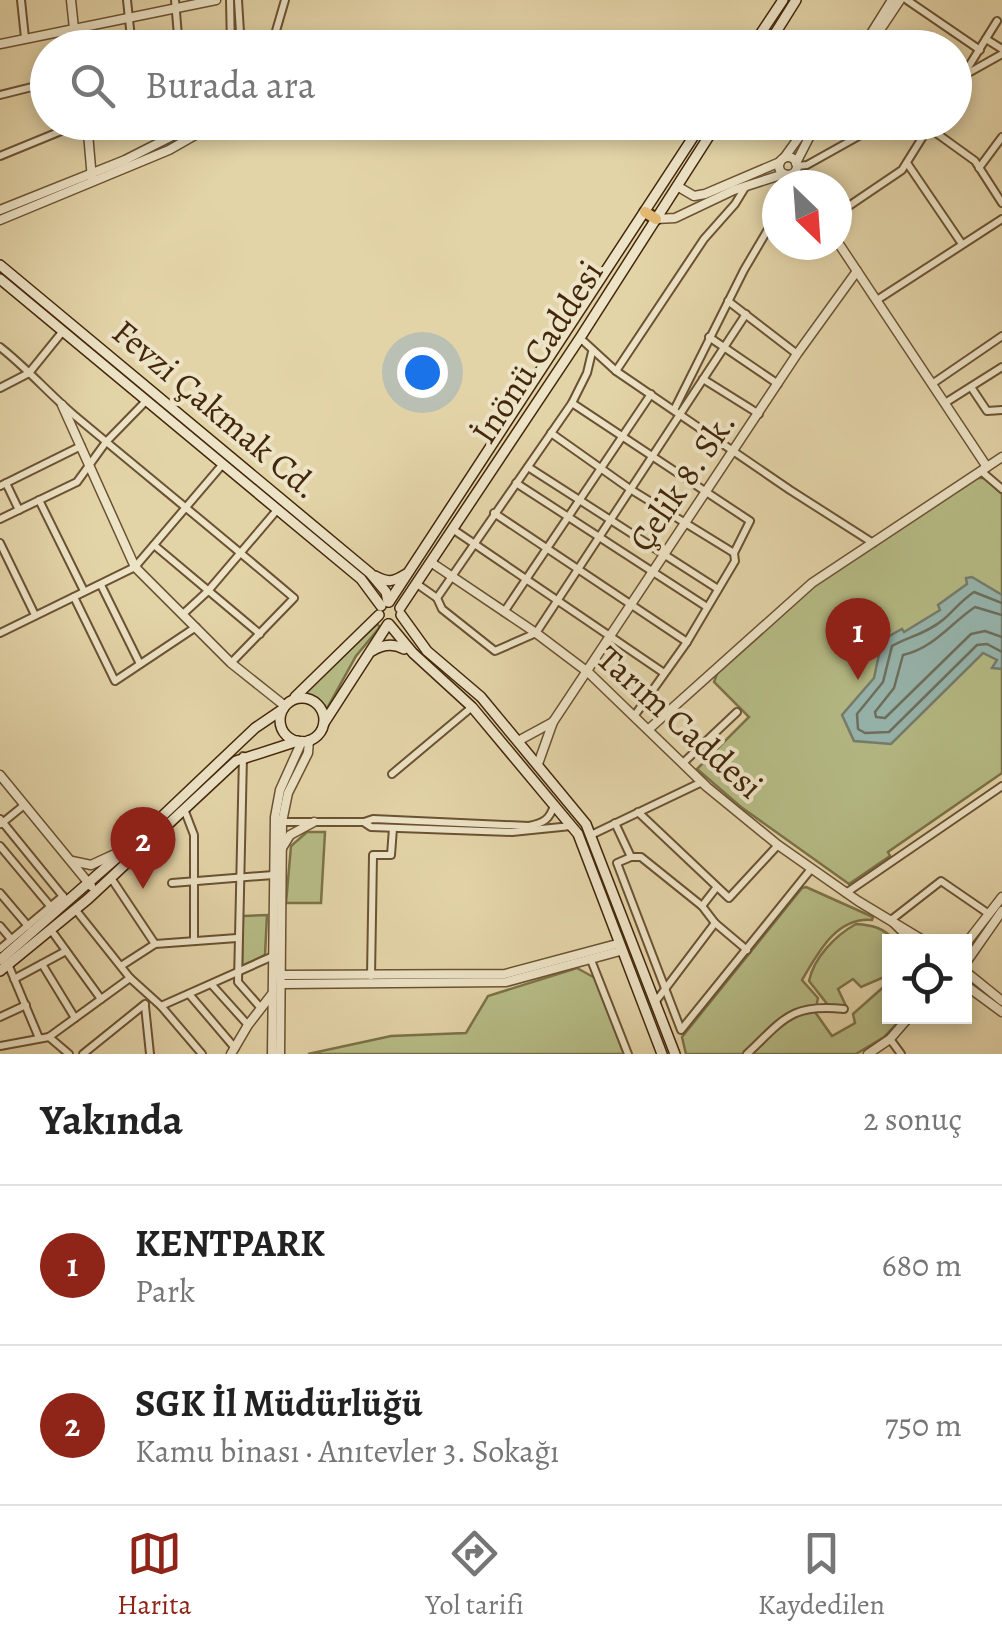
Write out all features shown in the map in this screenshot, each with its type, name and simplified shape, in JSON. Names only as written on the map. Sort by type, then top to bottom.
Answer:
[{"type":"main road","points":[[763,30],[783,0]]},
{"type":"main road","points":[[777,30],[796,0]]},
{"type":"main road","name":"İnönü Caddesi","points":[[91,886],[255,728],[287,705],[384,606],[691,140]]},
{"type":"main road","name":"İnönü Caddesi","points":[[389,624],[396,622],[707,140]]},
{"type":"main road","points":[[645,212],[656,219]]},
{"type":"main road","name":"Fevzi Çakmak Cd.","points":[[0,264],[370,573],[386,592],[384,606]]},
{"type":"main road","name":"Fevzi Çakmak Cd.","points":[[0,279],[361,579],[384,606]]},
{"type":"main road","points":[[370,573],[394,581],[408,573]]},
{"type":"main road","points":[[384,606],[400,612],[428,651],[480,696],[591,834],[675,1054]]},
{"type":"main road","points":[[384,606],[389,624],[413,653],[472,707],[578,834],[662,1054]]},
{"type":"main road","points":[[3,965],[65,898],[110,877],[221,772],[243,756],[303,741],[323,725],[389,624]]},
{"type":"main road","points":[[366,655],[380,646],[395,644],[413,653]]},
{"type":"main road","points":[[303,741],[282,728],[287,705],[306,698],[318,705],[323,725]]},
{"type":"main road","points":[[3,965],[52,930],[75,909],[91,886]]},
{"type":"main road","points":[[65,898],[75,909]]},
{"type":"street","points":[[21,0],[25,38]]},
{"type":"street","points":[[72,0],[74,30]]},
{"type":"street","points":[[127,0],[130,30]]},
{"type":"street","points":[[58,30],[176,3],[216,0]]},
{"type":"street","points":[[232,30],[234,0]]},
{"type":"street","points":[[234,0],[238,30]]},
{"type":"street","points":[[275,30],[285,0]]},
{"type":"street","points":[[875,30],[892,0]]},
{"type":"street","points":[[880,30],[904,0],[950,30]]},
{"type":"street","points":[[176,3],[177,30]]},
{"type":"street","points":[[972,63],[997,21]]},
{"type":"street","points":[[0,44],[30,37]]},
{"type":"street","points":[[972,70],[1002,51],[986,39]]},
{"type":"street","points":[[972,45],[980,50]]},
{"type":"street","points":[[0,96],[30,88]]},
{"type":"street","points":[[980,168],[1002,137]]},
{"type":"street","points":[[0,156],[40,140]]},
{"type":"street","points":[[87,140],[92,178]]},
{"type":"street","points":[[0,220],[165,140]]},
{"type":"street","points":[[0,210],[169,150],[186,140]]},
{"type":"street","points":[[780,170],[782,160],[799,140]]},
{"type":"street","points":[[792,170],[806,140]]},
{"type":"street","points":[[792,170],[852,140]]},
{"type":"street","points":[[852,203],[908,164],[920,140]]},
{"type":"street","points":[[947,140],[980,168],[1002,203]]},
{"type":"street","points":[[678,186],[694,196],[705,194],[762,173],[789,157],[792,170]]},
{"type":"street","points":[[908,164],[962,244]]},
{"type":"street","points":[[656,219],[674,218],[762,180]]},
{"type":"street","points":[[616,370],[704,239],[746,185]]},
{"type":"street","points":[[876,300],[1002,218]]},
{"type":"street","points":[[677,412],[709,336],[762,240]]},
{"type":"street","points":[[850,260],[984,469],[1002,489]]},
{"type":"street","name":"Çelik 8. Sk.","points":[[538,764],[554,722],[797,354],[857,270]]},
{"type":"street","points":[[728,300],[797,354]]},
{"type":"street","points":[[417,584],[495,651],[536,633],[677,412],[746,314]]},
{"type":"street","points":[[0,388],[29,373],[63,331]]},
{"type":"street","points":[[709,336],[778,384]]},
{"type":"street","points":[[580,338],[592,352],[650,394],[873,543]]},
{"type":"street","points":[[932,384],[1001,340]]},
{"type":"street","points":[[0,347],[106,442],[294,598],[231,663]]},
{"type":"street","points":[[437,598],[572,403],[587,373],[592,352]]},
{"type":"street","points":[[945,404],[1002,367]]},
{"type":"street","points":[[702,379],[759,414]]},
{"type":"street","points":[[971,387],[987,410],[1002,410]]},
{"type":"street","points":[[504,612],[650,394]]},
{"type":"street","points":[[0,520],[78,482],[106,442],[146,400]]},
{"type":"street","points":[[572,403],[750,521],[734,561],[687,642],[635,715]]},
{"type":"street","points":[[62,404],[135,567],[231,663],[287,705]]},
{"type":"street","points":[[551,433],[630,489],[734,554]]},
{"type":"street","points":[[20,510],[3,485],[82,446]]},
{"type":"street","points":[[650,729],[812,583],[1002,457]]},
{"type":"street","points":[[0,633],[135,567],[222,465]]},
{"type":"street","points":[[528,467],[718,589]]},
{"type":"street","points":[[516,482],[707,608]]},
{"type":"street","points":[[39,500],[84,591]]},
{"type":"street","points":[[183,614],[208,591],[276,510]]},
{"type":"street","points":[[494,514],[687,642]]},
{"type":"street","points":[[454,530],[664,673]]},
{"type":"street","points":[[0,543],[34,615]]},
{"type":"street","points":[[154,545],[260,634]]},
{"type":"street","name":"Tarım Caddesi","points":[[432,563],[587,672],[702,782],[778,845],[913,934]]},
{"type":"street","points":[[100,584],[140,664]]},
{"type":"street","points":[[74,596],[115,681],[197,627]]},
{"type":"street","points":[[392,774],[472,707]]},
{"type":"street","points":[[683,763],[737,712]]},
{"type":"street","points":[[518,741],[554,722]]},
{"type":"street","points":[[280,1054],[282,822],[288,793],[308,753],[303,741]]},
{"type":"street","points":[[272,1054],[275,816],[280,790],[303,741]]},
{"type":"street","points":[[243,756],[238,982],[260,1007]]},
{"type":"street","points":[[221,772],[240,785]]},
{"type":"street","points":[[0,775],[91,886]]},
{"type":"street","points":[[591,834],[702,782]]},
{"type":"street","points":[[846,893],[1002,786]]},
{"type":"street","points":[[282,822],[373,819],[529,826],[550,817],[554,805]]},
{"type":"street","points":[[0,949],[65,898],[1,822],[24,806]]},
{"type":"street","points":[[184,808],[194,836],[194,941]]},
{"type":"street","points":[[638,812],[729,898],[778,845]]},
{"type":"street","points":[[282,848],[290,836],[314,822]]},
{"type":"street","points":[[364,822],[371,828],[512,832],[572,826]]},
{"type":"street","points":[[615,823],[631,856]]},
{"type":"street","points":[[371,980],[373,855],[392,855],[392,828]]},
{"type":"street","points":[[67,858],[79,864],[101,862],[136,841]]},
{"type":"street","points":[[0,846],[51,907]]},
{"type":"street","points":[[746,950],[702,906],[641,857],[631,856],[616,863],[681,1030],[746,950],[811,868]]},
{"type":"street","points":[[172,883],[274,874]]},
{"type":"street","points":[[110,877],[155,944]]},
{"type":"street","points":[[891,920],[941,881],[988,914]]},
{"type":"street","points":[[702,906],[716,888]]},
{"type":"street","points":[[0,892],[28,926]]},
{"type":"street","points":[[972,952],[988,914],[1002,897]]},
{"type":"street","points":[[75,909],[130,978],[161,1006],[200,1053]]},
{"type":"street","points":[[972,939],[1002,912]]},
{"type":"street","name":"Tarım Caddesi","points":[[891,920],[905,934]]},
{"type":"street","points":[[656,1002],[715,923]]},
{"type":"street","points":[[0,926],[11,939]]},
{"type":"street","points":[[52,930],[100,999]]},
{"type":"street","points":[[120,966],[155,944],[237,938]]},
{"type":"street","points":[[281,979],[506,982],[590,960],[619,948]]},
{"type":"street","points":[[371,980],[505,974],[619,948]]},
{"type":"street","points":[[14,979],[66,951]]},
{"type":"street","points":[[161,1006],[272,957]]},
{"type":"street","points":[[590,960],[628,1054]]},
{"type":"street","points":[[42,964],[75,1018]]},
{"type":"street","points":[[3,965],[14,979],[39,1038]]},
{"type":"street","points":[[972,974],[1002,1001]]},
{"type":"street","points":[[0,1046],[49,1036],[130,978]]},
{"type":"street","points":[[212,984],[248,1025]]},
{"type":"street","points":[[972,990],[1002,1012]]},
{"type":"street","points":[[146,994],[150,1054]]},
{"type":"street","points":[[189,994],[233,1051],[272,994]]},
{"type":"street","points":[[83,1054],[145,1004]]},
{"type":"street","points":[[0,1017],[26,1005]]},
{"type":"street","points":[[747,1054],[787,1016],[814,1006],[844,1010]]},
{"type":"street","points":[[868,1054],[890,1040],[903,1024]]},
{"type":"street","points":[[49,1036],[69,1054]]},
{"type":"street","points":[[890,1040],[901,1054]]},
{"type":"street","points":[[94,1045],[104,1054]]},
{"type":"green space","points":[[978,478],[985,478],[1002,494],[1002,773],[849,884],[741,807],[697,769],[749,717],[714,682],[718,671],[819,581]]},
{"type":"green space","points":[[377,624],[380,627],[356,656],[325,712],[312,697],[303,694]]},
{"type":"green space","points":[[307,832],[325,832],[321,903],[286,903],[291,846]]},
{"type":"green space","points":[[802,888],[873,917],[838,931],[802,980],[818,998],[815,1012],[832,1036],[855,1023],[853,1014],[882,988],[882,1024],[896,1024],[884,1037],[856,1054],[686,1054],[682,1037]]},
{"type":"green space","points":[[267,915],[265,955],[242,966],[243,916]]},
{"type":"green space","points":[[856,924],[888,934],[882,934],[882,978],[861,987],[853,979],[838,989],[846,1006],[828,1005],[809,981],[816,964],[841,934]]},
{"type":"green space","points":[[577,968],[595,978],[624,1054],[308,1054],[391,1036],[466,1033],[488,996]]},
{"type":"water","points":[[972,577],[1002,595],[1002,669],[992,668],[997,660],[983,653],[891,744],[854,741],[842,715],[874,678],[882,640],[902,629],[904,632],[940,610],[938,605],[967,584],[966,578]]},
{"type":"place","name":"KENTPARK","points":[[858,680]]},
{"type":"place","name":"SGK İl Müdürlüğü","points":[[143,889]]}]
